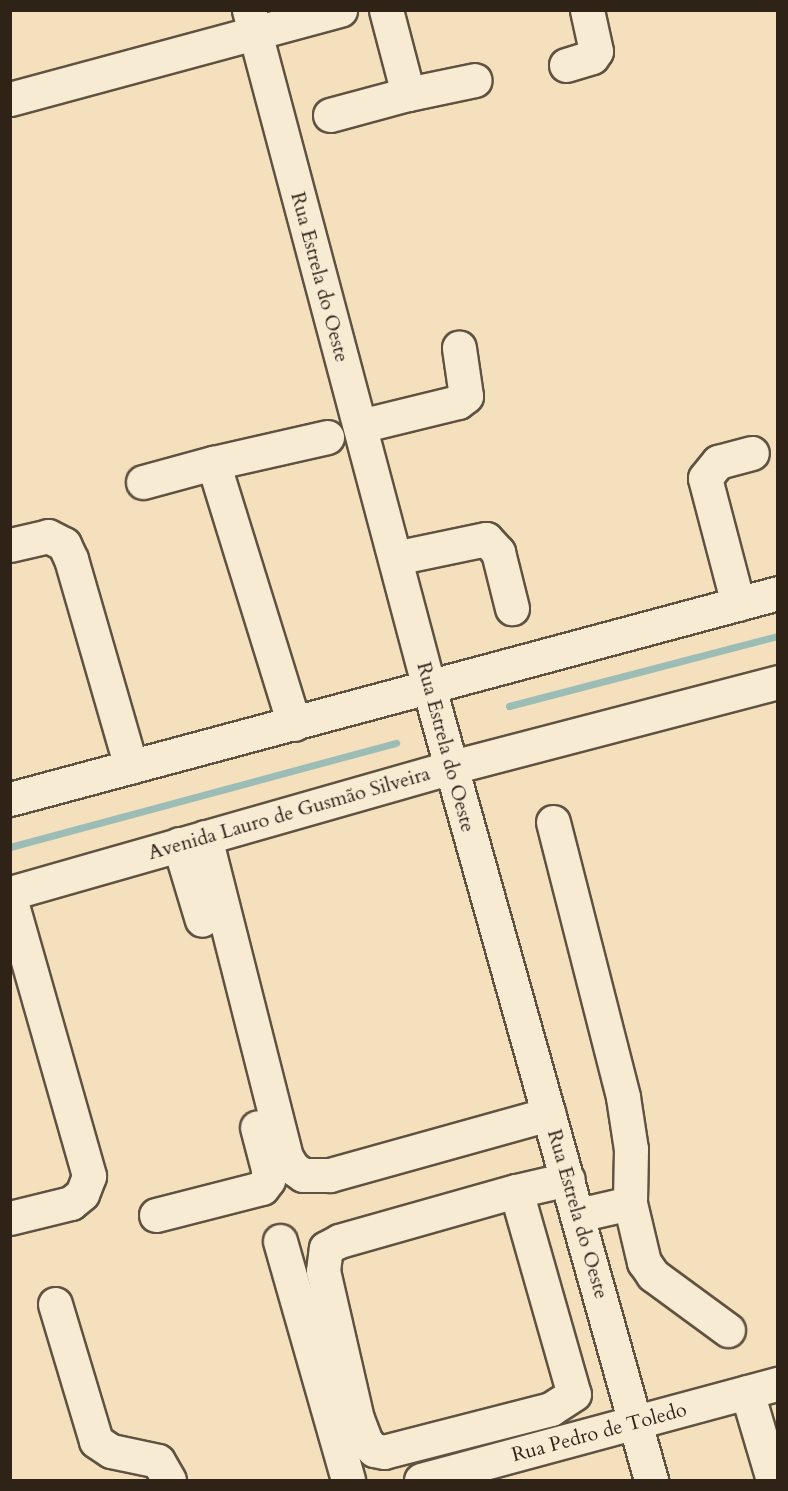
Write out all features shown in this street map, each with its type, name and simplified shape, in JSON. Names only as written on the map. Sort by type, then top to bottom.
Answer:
[{"type":"street","points":[[10,99],[252,22],[340,10]]},
{"type":"street","points":[[386,10],[408,94]]},
{"type":"street","points":[[566,65],[592,57],[596,51],[588,10]]},
{"type":"street","name":"Rua Estrela do Oeste","points":[[252,22],[429,688],[637,1422],[651,1480]]},
{"type":"street","points":[[330,115],[408,94],[476,80]]},
{"type":"street","points":[[360,426],[458,402],[466,396],[459,348]]},
{"type":"street","points":[[143,482],[213,463],[327,437]]},
{"type":"street","points":[[738,604],[705,478],[718,462],[752,453]]},
{"type":"street","points":[[213,463],[294,724]]},
{"type":"street","points":[[10,545],[48,536],[63,544],[67,551],[130,767]]},
{"type":"street","points":[[395,558],[486,539],[498,552],[512,608]]},
{"type":"street","points":[[10,800],[777,593]]},
{"type":"street","name":"Avenida Lauro de Gusmão Silveira","points":[[10,892],[452,767],[777,682]]},
{"type":"street","points":[[553,822],[623,1097],[631,1149],[630,1203],[645,1262],[653,1275],[728,1330]]},
{"type":"street","points":[[192,841],[286,1157],[293,1168],[303,1175],[330,1175],[549,1114]]},
{"type":"street","points":[[156,1215],[262,1188],[268,1180],[194,886],[192,841]]},
{"type":"street","points":[[10,898],[88,1176],[82,1194],[71,1203],[10,1218]]},
{"type":"street","points":[[516,1191],[574,1394],[551,1409],[384,1452],[374,1450],[366,1442],[357,1419],[323,1271],[324,1252],[339,1242],[516,1191],[568,1179]]},
{"type":"street","points":[[578,1215],[630,1203]]},
{"type":"street","points":[[280,1241],[348,1480]]},
{"type":"street","points":[[55,1304],[96,1441],[111,1451],[159,1461],[169,1480]]},
{"type":"street","points":[[762,1388],[775,1480]]},
{"type":"street","name":"Rua Pedro de Toledo","points":[[421,1480],[762,1388]]},
{"type":"waterway","points":[[509,706],[778,636]]},
{"type":"waterway","points":[[10,847],[396,743]]}]
